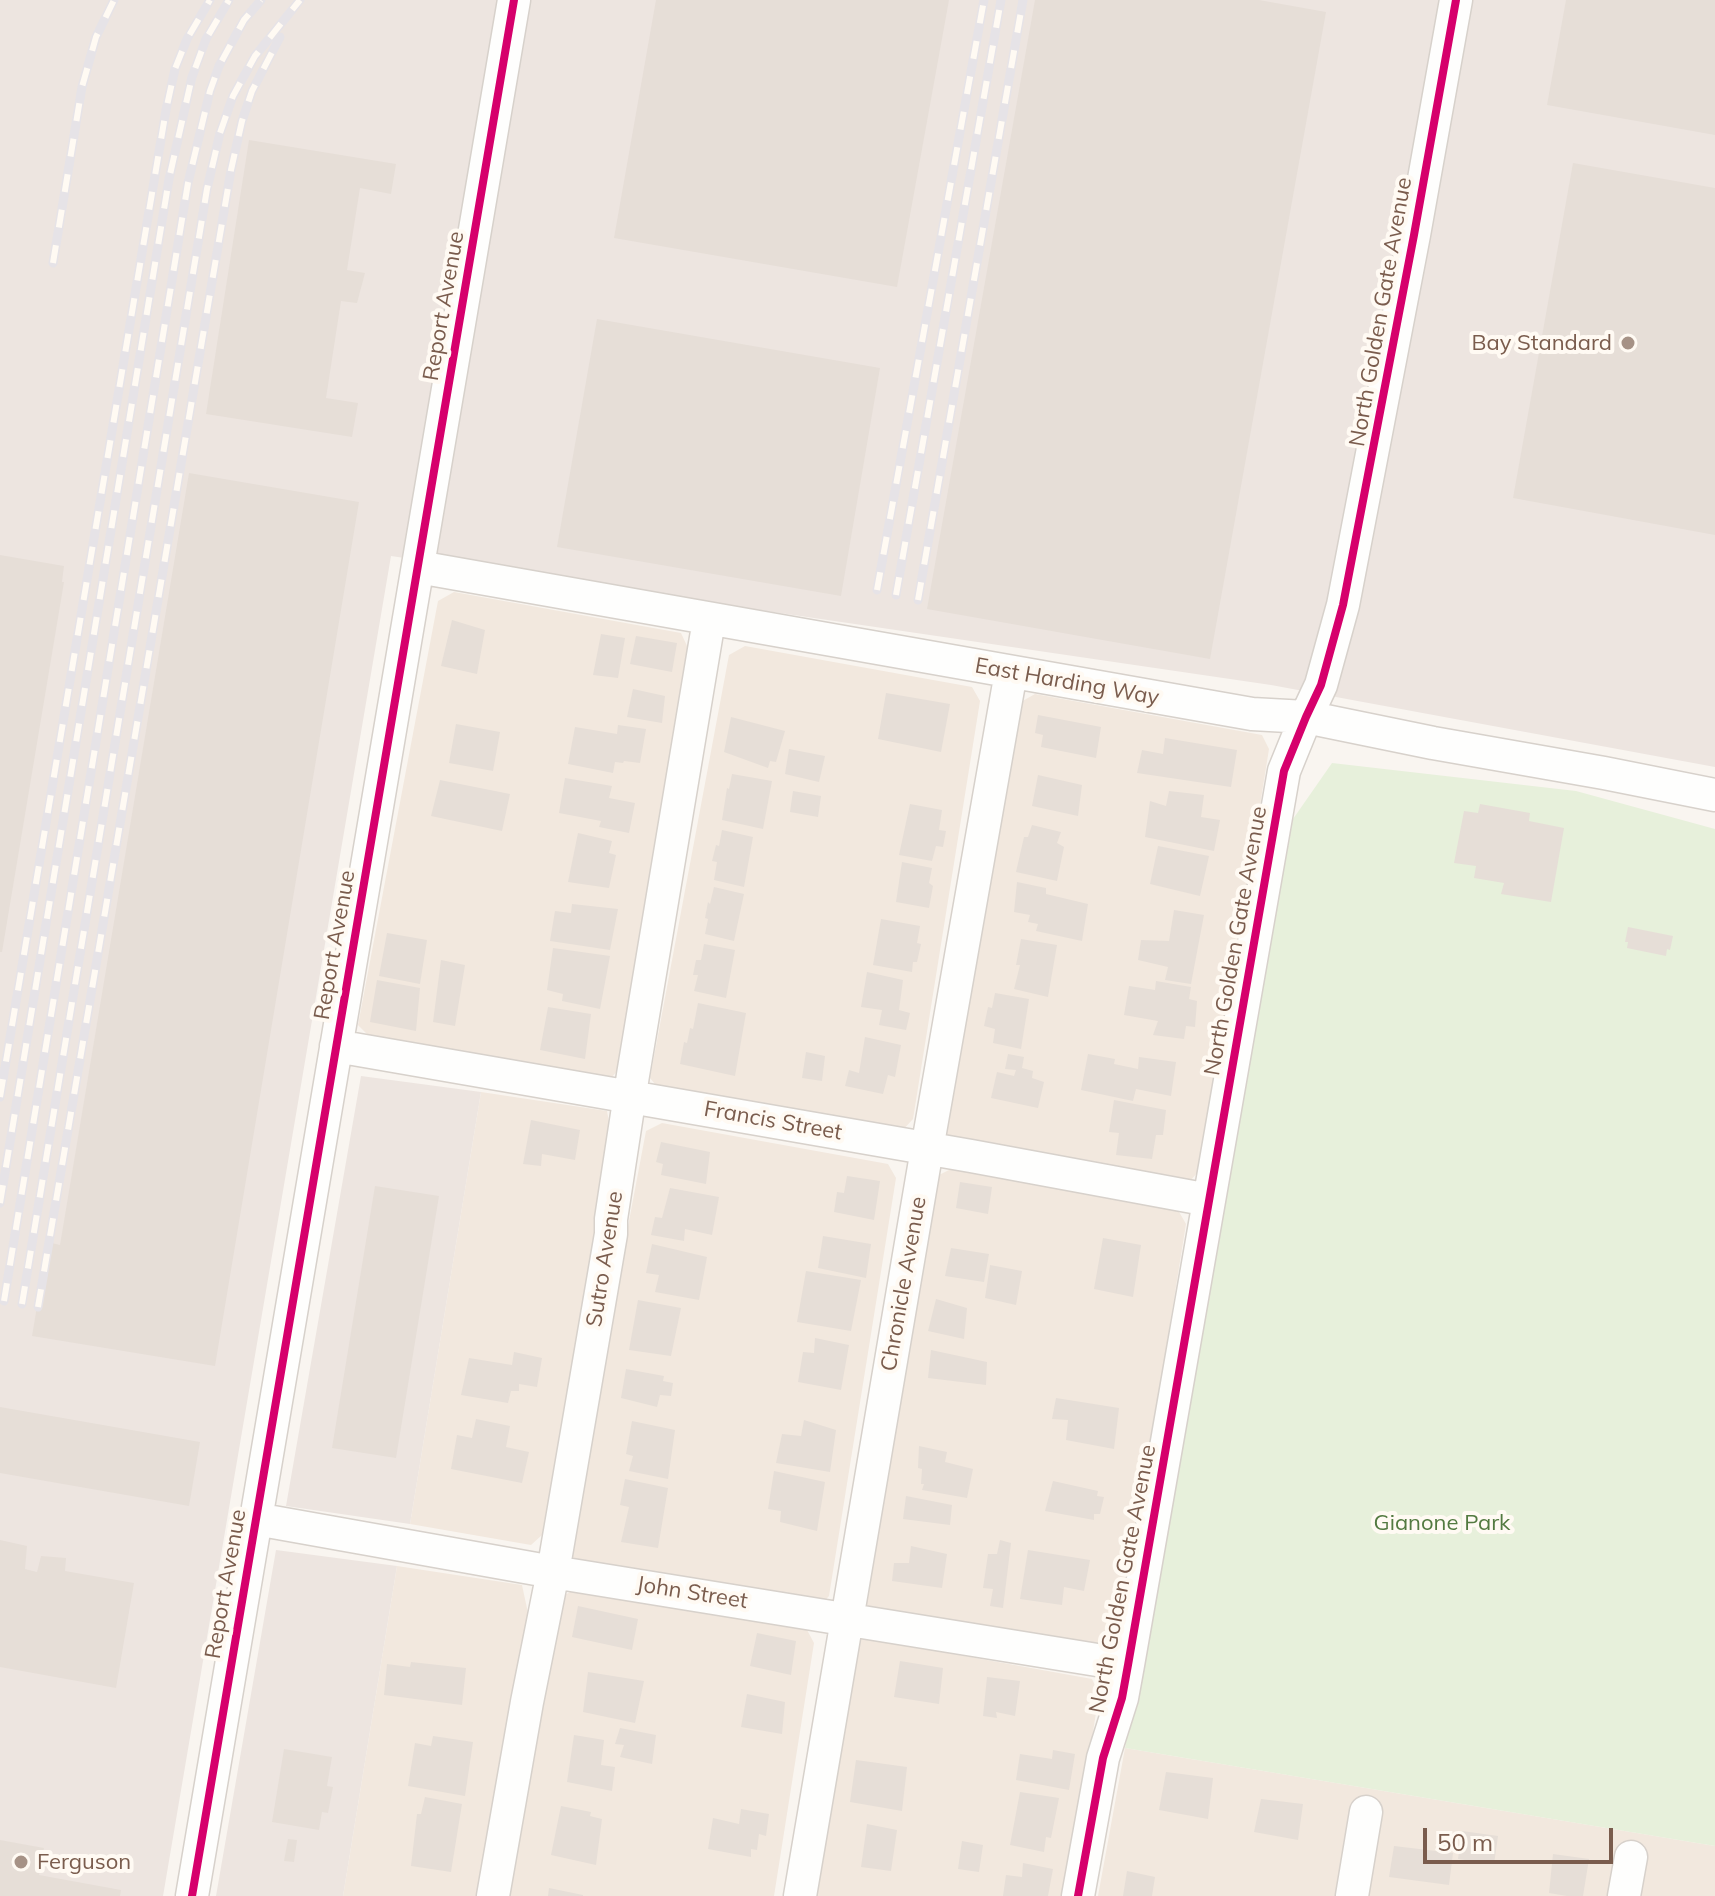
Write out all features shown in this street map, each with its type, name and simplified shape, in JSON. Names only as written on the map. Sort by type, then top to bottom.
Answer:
[{"type":"street","name":"Report Avenue","points":[[192,1896],[514,0]]},
{"type":"street","name":"North Golden Gate Avenue","points":[[1078,1896],[1103,1758],[1122,1698],[1284,771],[1321,685],[1343,605],[1456,0]]},
{"type":"street","name":"East Harding Way","points":[[418,567],[1252,714],[1306,717],[1715,795]]},
{"type":"street","name":"Sutro Avenue","points":[[493,1896],[611,1234],[630,1098],[709,620]]},
{"type":"street","name":"Chronicle Avenue","points":[[800,1896],[1011,672]]},
{"type":"street","name":"Francis Street","points":[[336,1046],[1209,1200]]},
{"type":"street","name":"John Street","points":[[256,1519],[553,1572],[1128,1665]]},
{"type":"street","points":[[1352,1896],[1366,1812]]},
{"type":"street","points":[[1624,1896],[1631,1857]]},
{"type":"shaded area","points":[[0,0],[1715,0],[1715,767],[1271,685],[391,556],[163,1896],[0,1896]]},
{"type":"shaded area","points":[[454,592],[681,633],[688,648],[622,1066],[610,1079],[368,1035],[358,1025],[438,601]]},
{"type":"shaded area","points":[[745,646],[972,687],[980,701],[913,1119],[901,1132],[659,1089],[650,1078],[729,655]]},
{"type":"shaded area","points":[[1035,694],[1262,735],[1269,749],[1202,1167],[1191,1180],[948,1137],[939,1126],[1019,703]]},
{"type":"shaded area","points":[[361,1076],[481,1092],[410,1524],[286,1506]]},
{"type":"shaded area","points":[[481,1092],[607,1111],[612,1139],[542,1535],[531,1545],[410,1524]]},
{"type":"shaded area","points":[[662,1123],[888,1164],[896,1178],[829,1596],[817,1609],[575,1566],[566,1555],[646,1131]]},
{"type":"shaded area","points":[[951,1169],[1178,1210],[1186,1224],[1119,1642],[1107,1655],[865,1612],[855,1601],[935,1177]]},
{"type":"shaded area","points":[[276,1550],[397,1566],[343,1896],[216,1896]]},
{"type":"shaded area","points":[[397,1566],[522,1585],[528,1613],[478,1896],[343,1896]]},
{"type":"shaded area","points":[[579,1587],[806,1628],[814,1643],[774,1896],[507,1896],[563,1596]]},
{"type":"shaded area","points":[[865,1638],[1092,1679],[1099,1694],[1067,1896],[802,1896],[849,1647]]},
{"type":"shaded area","points":[[1125,1748],[1715,1846],[1715,1896],[1098,1896]]},
{"type":"green space","name":"Gianone Park","points":[[1332,763],[1576,791],[1715,829],[1715,1846],[1125,1748],[1293,819]]},
{"type":"building","points":[[656,0],[949,0],[897,287],[614,238]]},
{"type":"building","points":[[1035,0],[1259,0],[1326,12],[1210,659],[927,609]]},
{"type":"building","points":[[1566,0],[1715,0],[1715,135],[1547,105]]},
{"type":"building","points":[[249,140],[396,164],[391,194],[360,188],[347,270],[365,273],[357,303],[341,301],[326,398],[358,403],[352,437],[206,414]]},
{"type":"building","name":"Bay Standard","points":[[1573,163],[1715,188],[1715,535],[1513,498]]},
{"type":"building","points":[[597,319],[880,368],[841,596],[557,547]]},
{"type":"building","points":[[189,473],[359,502],[215,1366],[32,1336],[48,1242],[60,1245]]},
{"type":"building","points":[[0,555],[64,566],[64,582],[2,952],[0,952]]},
{"type":"building","points":[[452,620],[485,630],[477,674],[441,666]]},
{"type":"building","points":[[601,634],[625,638],[618,678],[593,675]]},
{"type":"building","points":[[636,636],[677,643],[672,672],[630,664]]},
{"type":"building","points":[[633,689],[665,696],[662,723],[627,717]]},
{"type":"building","points":[[886,693],[950,704],[941,752],[878,739]]},
{"type":"building","points":[[1038,715],[1101,727],[1096,758],[1041,747],[1043,735],[1035,733]]},
{"type":"building","points":[[731,717],[785,731],[776,762],[770,761],[768,768],[724,752]]},
{"type":"building","points":[[456,724],[500,732],[493,771],[449,763]]},
{"type":"building","points":[[618,725],[646,729],[640,763],[615,762],[613,773],[568,764],[575,727],[617,734]]},
{"type":"building","points":[[1165,738],[1237,750],[1231,787],[1137,773],[1142,750],[1163,754]]},
{"type":"building","points":[[789,749],[825,756],[819,782],[785,774]]},
{"type":"building","points":[[732,774],[772,781],[763,829],[722,820]]},
{"type":"building","points":[[1038,775],[1082,785],[1078,816],[1032,806]]},
{"type":"building","points":[[565,778],[612,786],[609,798],[635,803],[629,833],[599,827],[601,821],[559,813]]},
{"type":"building","points":[[440,780],[510,794],[502,831],[431,816]]},
{"type":"building","points":[[793,791],[821,796],[818,817],[790,812]]},
{"type":"building","points":[[1169,791],[1204,795],[1201,817],[1220,820],[1214,851],[1145,837],[1150,801],[1166,806]]},
{"type":"building","points":[[910,804],[942,810],[939,830],[946,831],[943,847],[936,846],[932,861],[899,855]]},
{"type":"building","points":[[1480,804],[1530,813],[1529,821],[1564,828],[1551,902],[1501,894],[1504,883],[1474,878],[1476,866],[1454,863],[1464,811],[1478,813]]},
{"type":"building","points":[[1032,825],[1061,832],[1057,843],[1064,847],[1057,881],[1016,872],[1024,837],[1028,837]]},
{"type":"building","points":[[722,830],[753,837],[744,887],[714,880],[717,862],[712,861]]},
{"type":"building","points":[[578,833],[612,841],[609,853],[616,855],[609,888],[568,882]]},
{"type":"building","points":[[1158,846],[1209,856],[1200,896],[1150,884]]},
{"type":"building","points":[[902,862],[932,868],[929,908],[896,902]]},
{"type":"building","points":[[1017,882],[1046,888],[1046,894],[1088,904],[1082,941],[1036,931],[1038,924],[1028,922],[1030,915],[1014,912]]},
{"type":"building","points":[[714,887],[744,894],[734,941],[705,934],[708,902],[710,904]]},
{"type":"building","points":[[572,904],[618,909],[610,950],[550,941],[555,911],[571,913]]},
{"type":"building","points":[[1174,910],[1204,915],[1191,984],[1165,980],[1168,967],[1138,960],[1141,940],[1169,941]]},
{"type":"building","points":[[881,919],[920,926],[917,943],[921,944],[912,972],[873,965]]},
{"type":"building","points":[[1628,927],[1673,936],[1670,950],[1667,949],[1666,956],[1627,948]]},
{"type":"building","points":[[387,933],[427,940],[420,984],[379,976]]},
{"type":"building","points":[[1021,939],[1057,945],[1048,997],[1014,989],[1020,965],[1016,965]]},
{"type":"building","points":[[704,944],[735,950],[726,998],[694,991],[698,975],[693,975],[696,960],[701,960]]},
{"type":"building","points":[[553,948],[610,956],[600,1009],[562,1001],[563,994],[547,990]]},
{"type":"building","points":[[441,960],[465,965],[455,1026],[433,1022]]},
{"type":"building","points":[[867,972],[903,980],[899,1010],[910,1013],[906,1030],[879,1025],[882,1010],[861,1007]]},
{"type":"building","points":[[377,980],[420,988],[416,1031],[370,1022]]},
{"type":"building","points":[[1156,981],[1191,987],[1189,999],[1197,1001],[1195,1027],[1186,1026],[1184,1039],[1153,1035],[1158,1021],[1124,1015],[1129,986],[1155,990]]},
{"type":"building","points":[[995,993],[1029,999],[1021,1049],[993,1043],[995,1029],[984,1026]]},
{"type":"building","points":[[698,1003],[746,1013],[735,1076],[680,1064],[684,1042],[687,1043],[690,1028],[693,1029]]},
{"type":"building","points":[[548,1007],[591,1014],[585,1059],[540,1050]]},
{"type":"building","points":[[865,1037],[901,1045],[895,1077],[888,1075],[883,1094],[845,1086],[849,1070],[859,1073]]},
{"type":"building","points":[[806,1052],[825,1056],[822,1081],[802,1078]]},
{"type":"building","points":[[1008,1054],[1024,1057],[1022,1068],[1033,1071],[1032,1078],[1044,1082],[1038,1108],[991,1098],[997,1072],[1014,1076],[1016,1070],[1005,1069]]},
{"type":"building","points":[[1088,1054],[1115,1059],[1114,1064],[1138,1069],[1139,1057],[1176,1062],[1171,1096],[1136,1089],[1133,1101],[1081,1090]]},
{"type":"building","points":[[1114,1100],[1166,1110],[1163,1135],[1156,1135],[1152,1159],[1116,1155],[1119,1133],[1109,1132]]},
{"type":"building","points":[[531,1120],[580,1130],[575,1160],[542,1154],[541,1166],[523,1164]]},
{"type":"building","points":[[661,1142],[710,1152],[706,1184],[661,1175],[663,1164],[656,1162]]},
{"type":"building","points":[[847,1176],[880,1181],[874,1220],[834,1212],[837,1192],[844,1193]]},
{"type":"building","points":[[960,1182],[992,1187],[988,1214],[956,1208]]},
{"type":"building","points":[[375,1186],[439,1196],[396,1458],[332,1448]]},
{"type":"building","points":[[670,1188],[719,1197],[712,1235],[685,1229],[684,1241],[651,1235],[655,1217],[662,1218]]},
{"type":"building","points":[[823,1236],[871,1244],[866,1278],[818,1268]]},
{"type":"building","points":[[1103,1238],[1141,1245],[1133,1297],[1094,1289]]},
{"type":"building","points":[[652,1244],[707,1257],[699,1300],[655,1292],[659,1275],[646,1273]]},
{"type":"building","points":[[951,1248],[989,1254],[984,1282],[945,1276]]},
{"type":"building","points":[[990,1265],[1022,1271],[1016,1305],[985,1298]]},
{"type":"building","points":[[806,1271],[861,1280],[851,1331],[797,1322]]},
{"type":"building","points":[[936,1299],[967,1308],[964,1339],[928,1331]]},
{"type":"building","points":[[638,1300],[681,1308],[671,1356],[629,1350]]},
{"type":"building","points":[[815,1338],[849,1345],[841,1390],[798,1382],[803,1352],[814,1353]]},
{"type":"building","points":[[931,1350],[987,1362],[986,1385],[928,1378]]},
{"type":"building","points":[[514,1352],[542,1358],[537,1387],[519,1384],[519,1391],[511,1391],[508,1403],[461,1395],[469,1358],[512,1365]]},
{"type":"building","points":[[626,1369],[664,1376],[663,1381],[673,1383],[671,1396],[660,1395],[657,1407],[621,1398]]},
{"type":"building","points":[[1056,1398],[1119,1408],[1114,1449],[1066,1440],[1068,1420],[1052,1419]]},
{"type":"building","points":[[0,1407],[200,1442],[189,1506],[0,1473]]},
{"type":"building","points":[[476,1419],[510,1426],[506,1447],[529,1452],[522,1483],[451,1469],[457,1435],[472,1438]]},
{"type":"building","points":[[804,1420],[836,1430],[830,1472],[776,1463],[782,1434],[801,1436]]},
{"type":"building","points":[[632,1421],[675,1430],[668,1479],[629,1471],[633,1456],[626,1454]]},
{"type":"building","points":[[919,1446],[947,1452],[945,1462],[973,1469],[967,1498],[922,1490],[922,1469],[918,1468]]},
{"type":"building","points":[[774,1471],[825,1482],[817,1531],[780,1522],[781,1511],[768,1509]]},
{"type":"building","points":[[625,1479],[668,1488],[658,1548],[621,1542],[629,1507],[620,1505]]},
{"type":"building","points":[[1053,1481],[1098,1491],[1097,1496],[1104,1497],[1100,1514],[1094,1514],[1094,1520],[1045,1511]]},
{"type":"building","points":[[906,1496],[952,1505],[950,1525],[903,1519]]},
{"type":"building","points":[[0,1540],[27,1546],[25,1569],[37,1572],[41,1556],[66,1558],[65,1571],[134,1583],[116,1688],[0,1667]]},
{"type":"building","points":[[1000,1540],[1011,1543],[1003,1608],[990,1606],[993,1589],[983,1588],[988,1554],[997,1554]]},
{"type":"building","points":[[911,1546],[947,1554],[942,1588],[892,1581],[894,1563],[909,1563]]},
{"type":"building","points":[[1028,1550],[1090,1560],[1084,1591],[1064,1587],[1062,1605],[1020,1599]]},
{"type":"building","points":[[578,1606],[638,1619],[632,1650],[572,1637]]},
{"type":"building","points":[[757,1633],[796,1641],[791,1675],[750,1666]]},
{"type":"building","points":[[900,1661],[943,1668],[939,1704],[894,1697]]},
{"type":"building","points":[[411,1662],[466,1668],[462,1705],[384,1695],[387,1664],[410,1667]]},
{"type":"building","points":[[588,1672],[644,1681],[635,1723],[583,1712]]},
{"type":"building","points":[[987,1677],[1020,1681],[1015,1716],[996,1712],[997,1718],[983,1716]]},
{"type":"building","points":[[747,1694],[785,1702],[782,1734],[741,1727]]},
{"type":"building","points":[[620,1728],[656,1735],[652,1764],[620,1757],[624,1745],[615,1744]]},
{"type":"building","points":[[574,1735],[604,1740],[601,1765],[615,1767],[612,1791],[567,1782]]},
{"type":"building","points":[[433,1736],[473,1742],[465,1796],[408,1786],[415,1743],[431,1746]]},
{"type":"building","points":[[284,1749],[332,1757],[327,1786],[333,1787],[328,1813],[322,1812],[319,1830],[272,1822]]},
{"type":"building","points":[[1053,1750],[1075,1754],[1069,1790],[1016,1780],[1020,1754],[1052,1759]]},
{"type":"building","points":[[856,1760],[907,1767],[902,1811],[850,1802]]},
{"type":"building","points":[[1166,1772],[1213,1778],[1208,1819],[1159,1810]]},
{"type":"building","points":[[1020,1792],[1059,1798],[1051,1838],[1046,1837],[1044,1852],[1010,1845]]},
{"type":"building","points":[[425,1797],[462,1804],[451,1872],[411,1866],[417,1814],[421,1814]]},
{"type":"building","points":[[1261,1799],[1303,1804],[1298,1840],[1254,1832]]},
{"type":"building","points":[[561,1806],[591,1812],[590,1816],[602,1819],[596,1865],[551,1855]]},
{"type":"building","points":[[741,1809],[769,1814],[766,1836],[759,1834],[757,1850],[751,1849],[751,1857],[708,1849],[713,1818],[739,1824]]},
{"type":"building","points":[[867,1824],[897,1830],[891,1871],[861,1867]]},
{"type":"building","points":[[1462,1831],[1498,1836],[1494,1864],[1458,1859]]},
{"type":"building","points":[[288,1839],[297,1840],[294,1862],[284,1861]]},
{"type":"building","name":"Ferguson","points":[[0,1840],[44,1848],[39,1875],[121,1890],[120,1896],[0,1896]]},
{"type":"building","points":[[962,1841],[983,1845],[979,1872],[958,1869]]},
{"type":"building","points":[[1394,1846],[1453,1853],[1449,1885],[1389,1877]]},
{"type":"building","points":[[1553,1854],[1589,1859],[1583,1896],[1549,1893]]},
{"type":"building","points":[[1023,1863],[1053,1869],[1048,1896],[1003,1896],[1006,1875],[1022,1877]]},
{"type":"building","points":[[1127,1871],[1155,1877],[1152,1896],[1123,1896]]},
{"type":"building","points":[[549,1888],[583,1895],[583,1896],[548,1896]]},
{"type":"railway","points":[[53,263],[82,87],[96,37],[114,0]]},
{"type":"railway","points":[[0,1097],[166,110],[175,69],[187,39],[210,0]]},
{"type":"railway","points":[[0,1203],[169,179],[192,77],[206,39],[229,0]]},
{"type":"railway","points":[[4,1301],[188,183],[219,66],[244,20],[261,0]]},
{"type":"railway","points":[[22,1304],[207,189],[220,133],[233,96],[255,56],[300,0]]},
{"type":"railway","points":[[877,590],[984,0]]},
{"type":"railway","points":[[896,595],[1001,0]]},
{"type":"railway","points":[[918,600],[1023,0]]},
{"type":"railway","points":[[38,1307],[231,170],[252,91],[280,37]]},
{"type":"cycle path","points":[[192,1896],[514,0]]},
{"type":"cycle path","points":[[1078,1896],[1103,1758],[1122,1698],[1284,771],[1321,685],[1343,605],[1456,0]]},
{"type":"place","name":"Bay Standard","points":[[1628,343]]},
{"type":"place","name":"Ferguson","points":[[21,1862]]}]
